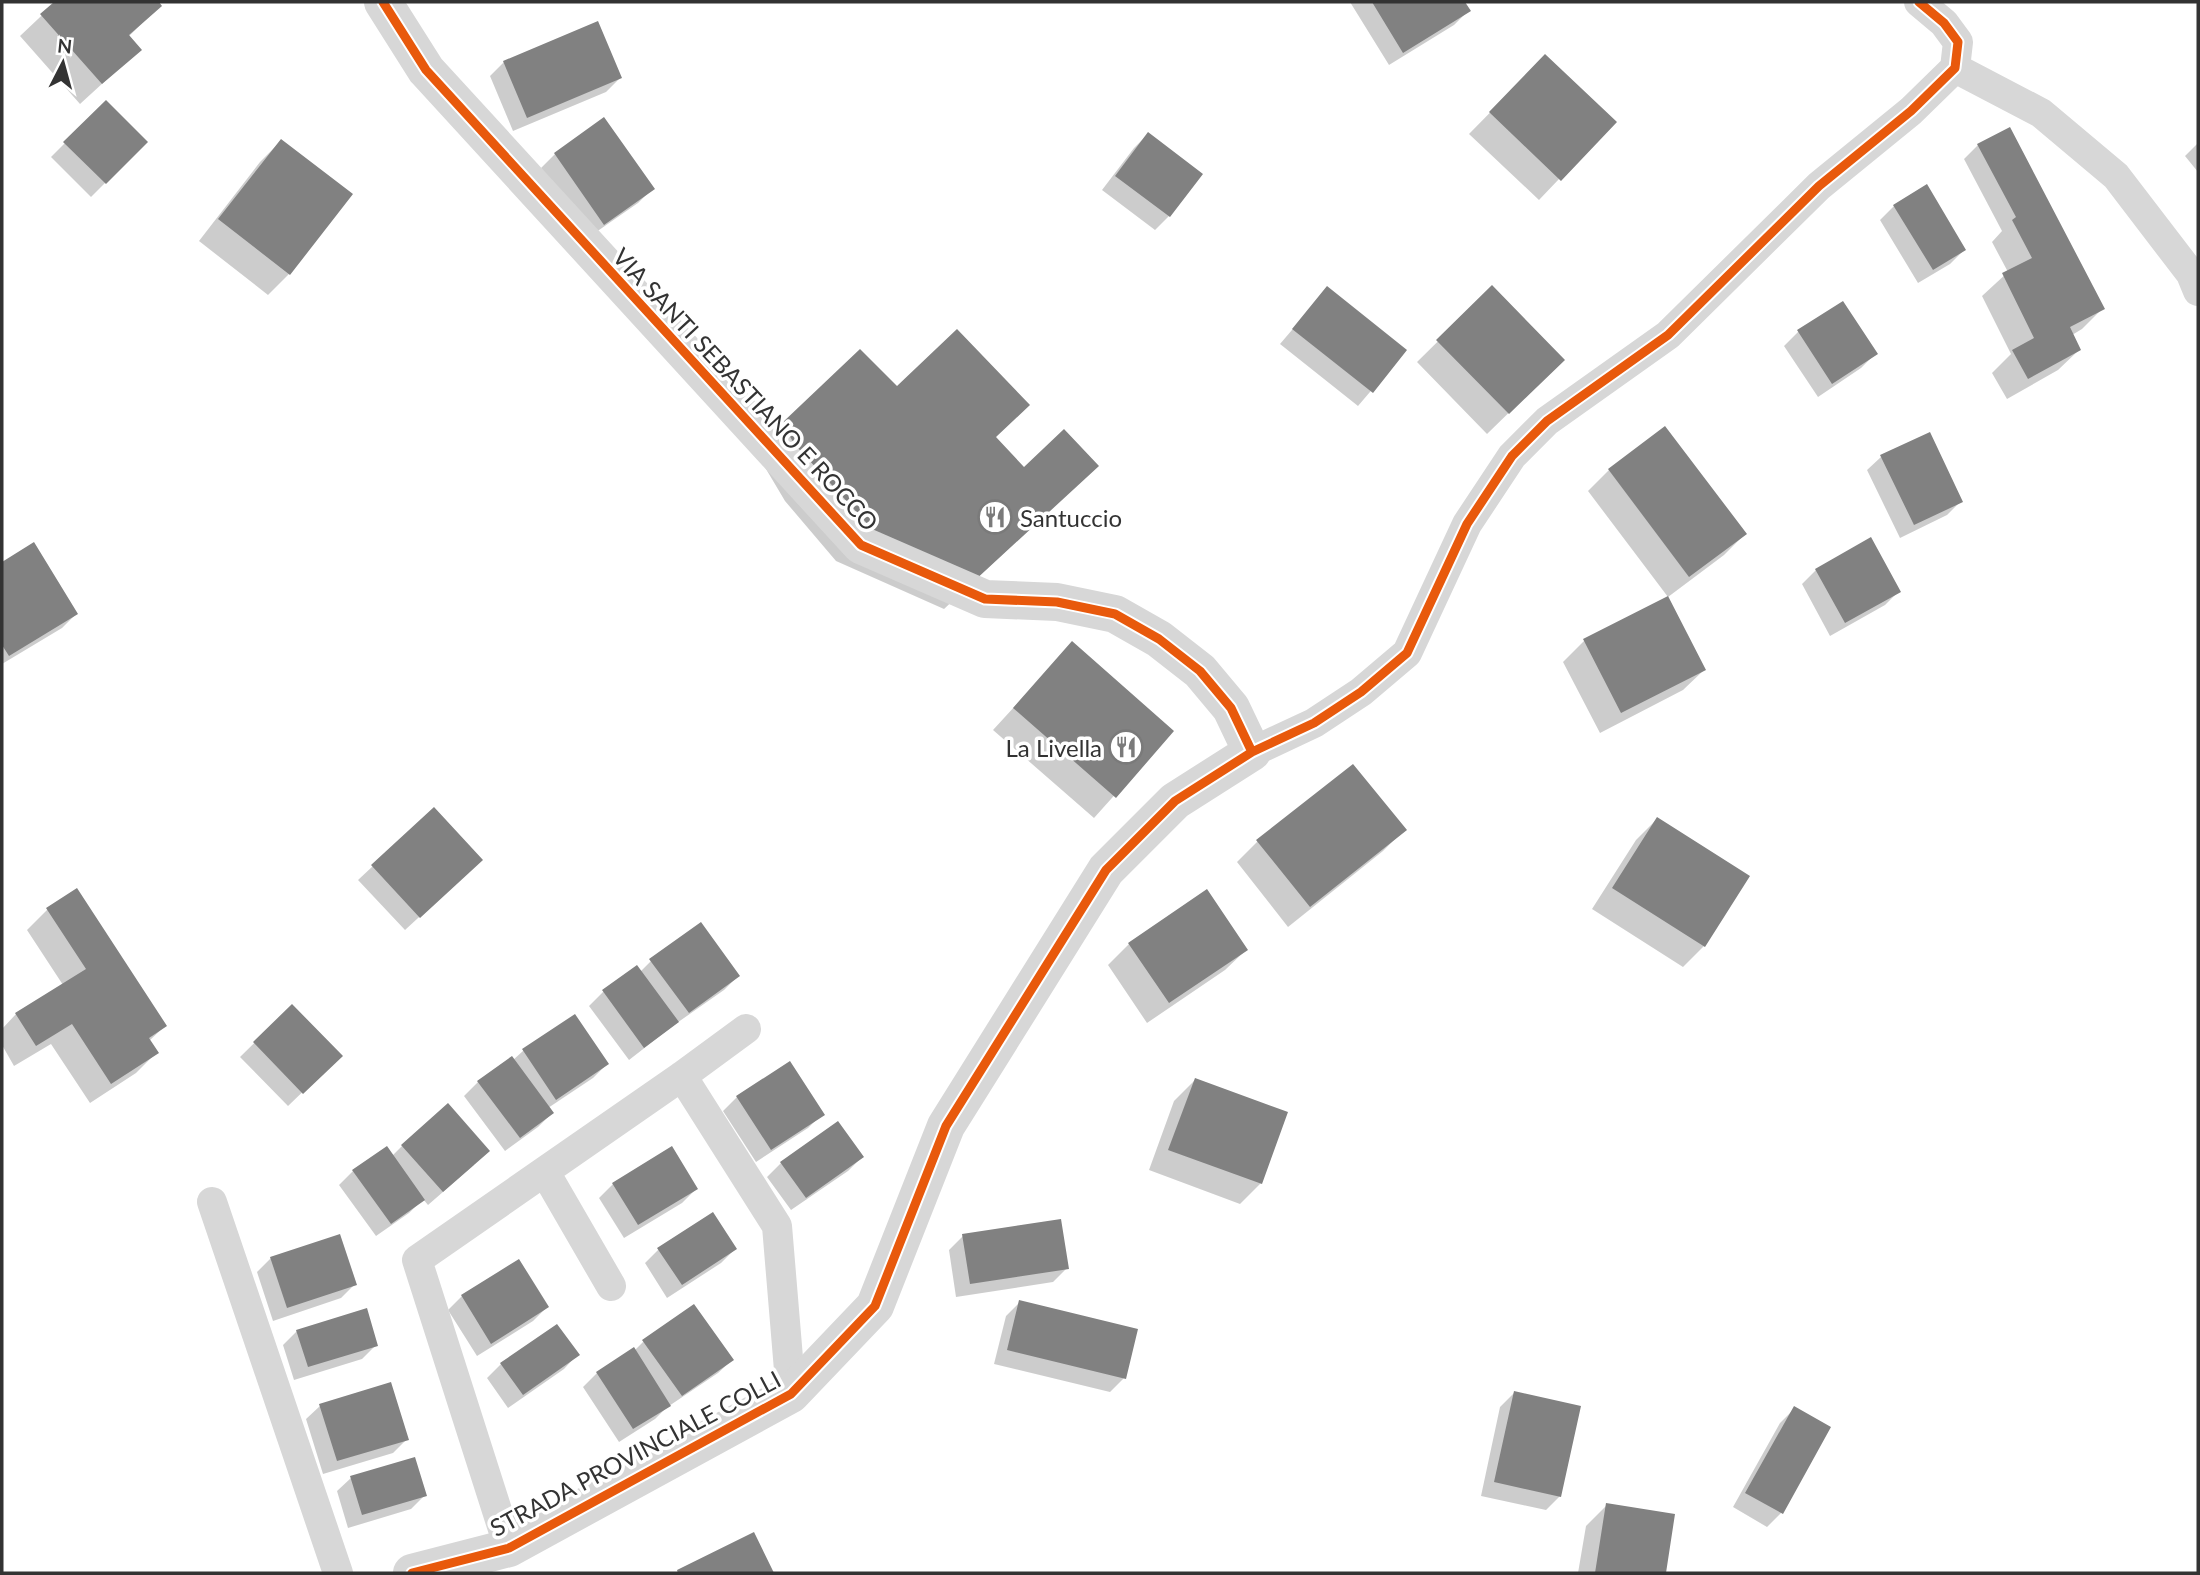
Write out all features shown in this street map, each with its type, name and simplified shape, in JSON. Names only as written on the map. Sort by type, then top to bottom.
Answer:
[{"type":"street","name":"VIA SANTI SEBASTIANO E ROCCO","points":[[383,2],[426,71],[861,545],[985,599],[1057,602],[1115,614],[1158,639],[1200,671],[1231,708],[1252,752]]},
{"type":"street","points":[[1252,752],[1314,723],[1361,692],[1407,653],[1467,524],[1513,456],[1547,421],[1668,335],[1819,186],[1911,111],[1955,68],[1958,42],[1944,23],[1919,2]]},
{"type":"street","points":[[1955,68],[2041,113],[2116,176],[2191,274],[2198,291]]},
{"type":"street","name":"STRADA PROVINCIALE COLLI","points":[[412,1573],[509,1548],[791,1394],[875,1306],[946,1126],[1106,870],[1175,801],[1252,752]]},
{"type":"street","points":[[509,1548],[417,1260],[682,1076],[746,1028]]},
{"type":"street","points":[[682,1076],[777,1226],[791,1394]]},
{"type":"street","points":[[545,1172],[611,1286]]},
{"type":"street","points":[[212,1202],[338,1573]]},
{"type":"building","points":[[54,2],[159,2],[162,6],[129,35],[142,50],[102,84],[40,14]]},
{"type":"building","points":[[1372,2],[1465,2],[1471,11],[1403,53]]},
{"type":"building","points":[[598,21],[622,78],[527,118],[503,61]]},
{"type":"building","points":[[1545,54],[1617,122],[1561,181],[1489,112]]},
{"type":"building","points":[[106,100],[148,142],[106,184],[63,142]]},
{"type":"building","points":[[604,117],[655,189],[604,225],[554,153]]},
{"type":"building","points":[[2010,127],[2105,309],[2070,327],[2081,350],[2028,379],[2012,350],[2034,338],[2002,273],[2032,258],[2012,220],[2016,217],[1977,144]]},
{"type":"building","points":[[1148,132],[1203,174],[1170,217],[1115,176]]},
{"type":"building","points":[[281,139],[353,194],[290,275],[218,219]]},
{"type":"building","points":[[1927,184],[1966,250],[1933,270],[1893,205]]},
{"type":"building","points":[[1492,285],[1565,360],[1509,414],[1436,340]]},
{"type":"building","points":[[1327,286],[1407,350],[1373,393],[1292,329]]},
{"type":"building","points":[[1843,301],[1878,354],[1832,384],[1797,330]]},
{"type":"building","points":[[957,329],[1030,405],[996,437],[1024,467],[1064,429],[1099,466],[973,582],[863,534],[812,474],[782,423],[860,349],[897,386]]},
{"type":"building","points":[[1665,426],[1747,534],[1689,577],[1608,469]]},
{"type":"building","points":[[1930,432],[1963,502],[1914,525],[1880,455]]},
{"type":"building","points":[[1871,537],[1901,592],[1845,623],[1815,569]]},
{"type":"building","points":[[34,542],[78,614],[9,656],[2,645],[2,562]]},
{"type":"building","points":[[1668,596],[1706,670],[1621,713],[1583,639]]},
{"type":"building","points":[[1072,641],[1174,731],[1116,798],[1013,708]]},
{"type":"building","points":[[1353,764],[1407,830],[1310,907],[1256,840]]},
{"type":"building","points":[[434,807],[483,860],[420,918],[371,865]]},
{"type":"building","points":[[1657,817],[1750,876],[1705,947],[1612,888]]},
{"type":"building","points":[[77,888],[167,1026],[149,1038],[159,1053],[111,1084],[72,1024],[36,1046],[15,1013],[86,969],[46,908]]},
{"type":"building","points":[[1207,889],[1248,950],[1169,1003],[1128,943]]},
{"type":"building","points":[[701,922],[740,976],[689,1013],[649,959]]},
{"type":"building","points":[[637,965],[679,1022],[644,1048],[602,990]]},
{"type":"building","points":[[292,1004],[343,1056],[303,1094],[253,1042]]},
{"type":"building","points":[[575,1014],[609,1064],[556,1100],[522,1049]]},
{"type":"building","points":[[512,1056],[554,1113],[520,1138],[477,1081]]},
{"type":"building","points":[[790,1061],[825,1115],[771,1150],[736,1096]]},
{"type":"building","points":[[1195,1078],[1288,1112],[1262,1184],[1168,1150]]},
{"type":"building","points":[[448,1103],[490,1151],[443,1192],[401,1145]]},
{"type":"building","points":[[838,1121],[864,1157],[806,1198],[780,1162]]},
{"type":"building","points":[[387,1146],[425,1200],[391,1224],[352,1170]]},
{"type":"building","points":[[672,1146],[698,1189],[638,1225],[612,1183]]},
{"type":"building","points":[[713,1212],[737,1249],[682,1285],[657,1248]]},
{"type":"building","points":[[1061,1219],[1069,1269],[970,1284],[962,1234]]},
{"type":"building","points":[[340,1234],[357,1285],[287,1308],[270,1257]]},
{"type":"building","points":[[519,1259],[549,1307],[491,1344],[461,1295]]},
{"type":"building","points":[[1019,1300],[1138,1329],[1126,1379],[1007,1350]]},
{"type":"building","points":[[694,1304],[734,1360],[682,1396],[642,1340]]},
{"type":"building","points":[[367,1308],[378,1346],[308,1367],[296,1330]]},
{"type":"building","points":[[557,1324],[580,1355],[523,1395],[500,1363]]},
{"type":"building","points":[[634,1347],[671,1406],[633,1429],[596,1372]]},
{"type":"building","points":[[391,1382],[409,1440],[337,1461],[319,1404]]},
{"type":"building","points":[[1514,1391],[1581,1406],[1561,1497],[1494,1482]]},
{"type":"building","points":[[1794,1406],[1831,1427],[1783,1514],[1745,1493]]},
{"type":"building","points":[[415,1457],[427,1496],[362,1515],[350,1476]]},
{"type":"building","points":[[1606,1503],[1675,1514],[1666,1573],[1595,1573]]},
{"type":"building","points":[[754,1532],[774,1573],[678,1573],[677,1570]]},
{"type":"cycle path","points":[[383,2],[426,70],[861,545],[985,599],[1057,602],[1115,614],[1159,639],[1200,671],[1231,708],[1252,752]]},
{"type":"cycle path","points":[[412,1573],[509,1548],[791,1394],[875,1306],[946,1126],[1106,870],[1175,801],[1252,752],[1314,723],[1361,692],[1407,653],[1467,524],[1512,456],[1547,421],[1668,335],[1819,186],[1911,111],[1955,68],[1958,42],[1944,23],[1919,2]]},
{"type":"place","name":"Santuccio","points":[[995,517]]},
{"type":"place","name":"La Livella","points":[[1126,747]]}]
